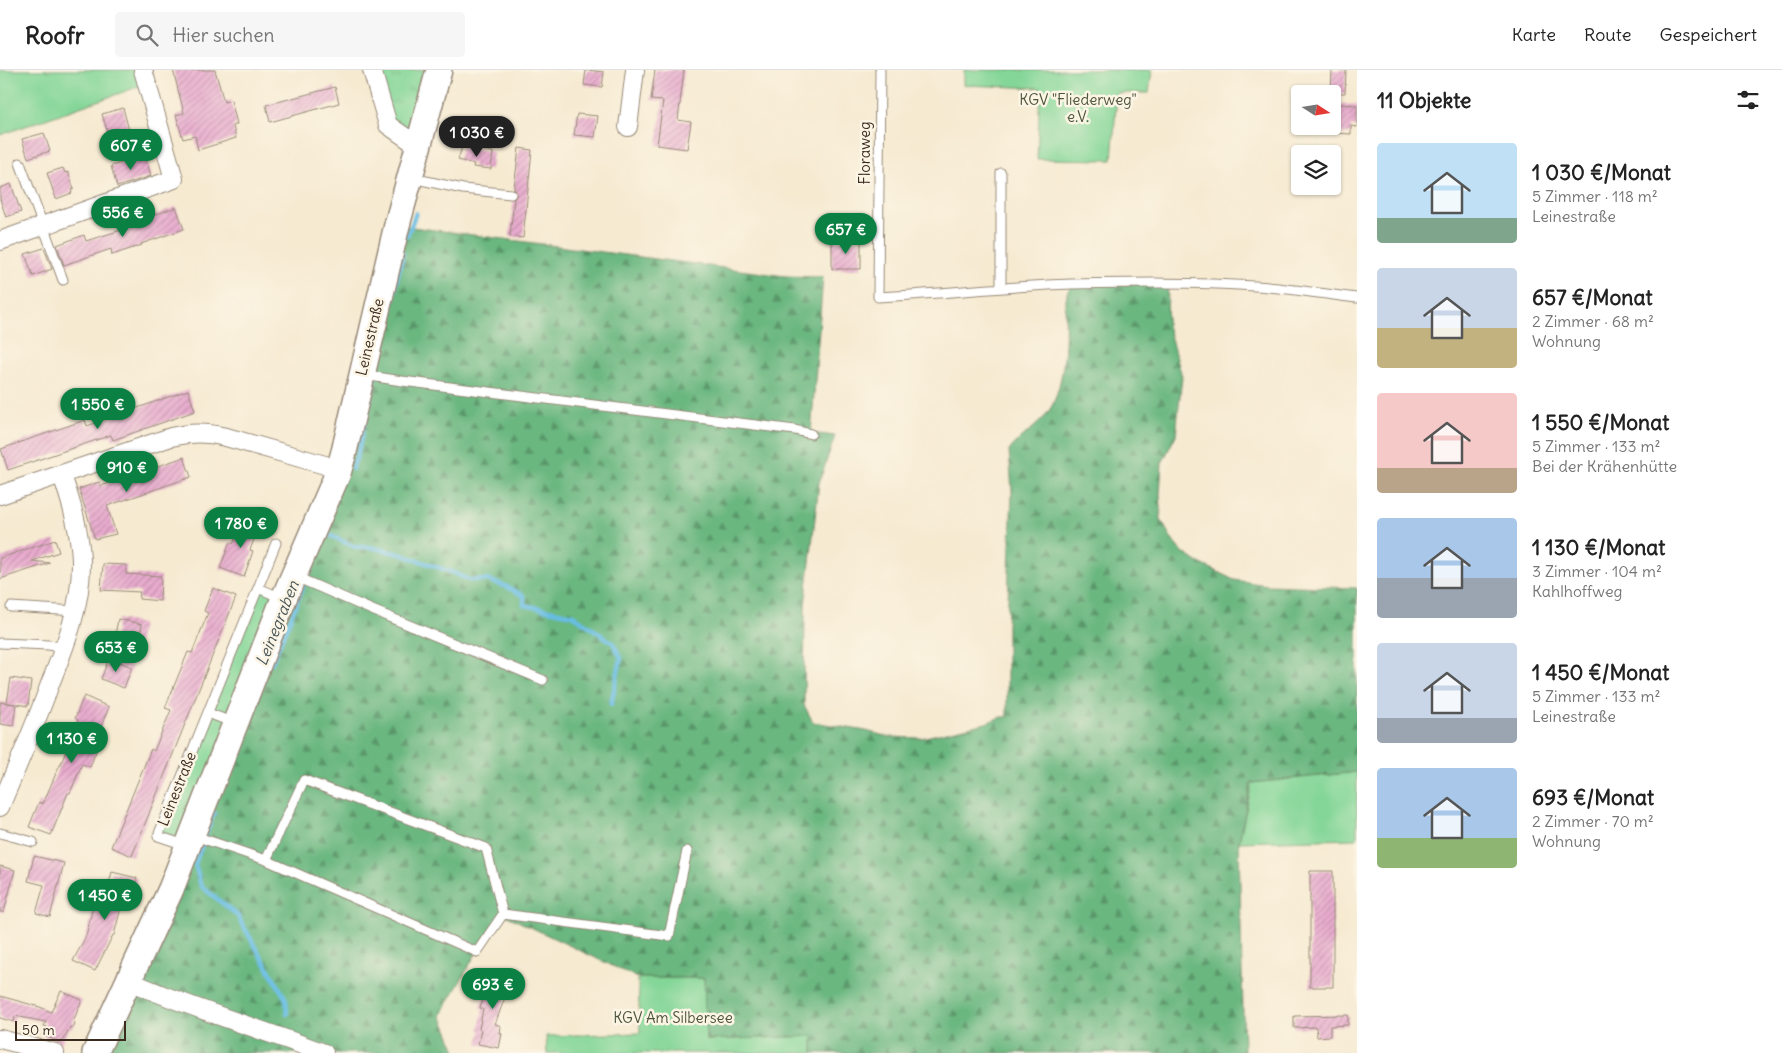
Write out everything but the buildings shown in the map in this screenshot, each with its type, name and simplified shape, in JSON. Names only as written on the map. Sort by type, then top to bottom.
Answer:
[{"type":"main road","name":"Leinestraße","points":[[95,1053],[171,889],[197,840],[235,723],[284,598],[301,579],[370,376],[409,177],[439,70]]},
{"type":"street","points":[[0,241],[174,179],[143,70]]},
{"type":"street","points":[[372,70],[388,125],[418,146]]},
{"type":"street","points":[[628,127],[635,70]]},
{"type":"street","points":[[0,495],[171,437],[193,433],[226,437],[326,465],[338,473]]},
{"type":"street","points":[[0,807],[32,732],[64,648],[79,596],[80,560],[78,530],[62,475]]},
{"type":"street","points":[[128,980],[166,998],[278,1035],[324,1053]]},
{"type":"street","points":[[0,1039],[55,1053]]},
{"type":"lane","name":"Floraweg","points":[[880,70],[878,297],[940,294],[1001,287]]},
{"type":"lane","points":[[20,163],[63,280]]},
{"type":"lane","points":[[1001,174],[1001,287],[1073,284],[1200,284],[1257,286],[1357,298]]},
{"type":"lane","points":[[409,177],[463,189],[511,194]]},
{"type":"lane","points":[[370,376],[794,430],[811,434]]},
{"type":"lane","name":"Leinestraße","points":[[197,840],[158,836],[276,543]]},
{"type":"lane","points":[[301,579],[543,680]]},
{"type":"lane","points":[[258,588],[284,598]]},
{"type":"lane","points":[[11,607],[76,611]]},
{"type":"lane","points":[[0,642],[64,648]]},
{"type":"lane","points":[[208,713],[235,723]]},
{"type":"lane","points":[[197,840],[266,860],[476,952],[503,914],[486,848],[304,780],[266,860]]},
{"type":"lane","points":[[0,833],[33,842]]},
{"type":"lane","points":[[503,914],[669,936],[687,851]]},
{"type":"green space","points":[[0,70],[143,70],[146,84],[0,135]]},
{"type":"green space","points":[[372,70],[439,70],[418,146],[388,125]]},
{"type":"green space","name":"KGV \"Fliederweg\" e.V.","points":[[964,70],[1152,70],[1149,93],[1117,93],[1112,160],[1037,159],[1040,88],[964,85]]},
{"type":"green space","points":[[397,225],[785,276],[823,277],[811,433],[835,436],[819,483],[805,606],[804,705],[813,722],[889,737],[921,738],[1007,717],[1007,626],[1012,491],[1009,451],[1044,418],[1056,397],[1064,359],[1068,291],[1073,284],[1168,284],[1167,325],[1182,376],[1176,435],[1162,463],[1161,519],[1170,537],[1180,550],[1197,562],[1234,580],[1267,585],[1357,588],[1357,772],[1251,783],[1239,842],[1244,1053],[813,1053],[813,1036],[706,1040],[704,978],[638,978],[503,914],[477,952],[441,1015],[457,1053],[95,1053],[338,473]]},
{"type":"green space","points":[[258,588],[284,598],[188,846],[158,836]]},
{"type":"green space","points":[[1357,772],[1357,839],[1239,842],[1252,783]]},
{"type":"green space","name":"KGV Am Silbersee","points":[[638,978],[705,978],[706,1040],[814,1036],[813,1053],[547,1053],[546,1036],[640,1033]]},
{"type":"waterway","name":"Leinegraben","points":[[407,236],[416,213]]},
{"type":"waterway","name":"Leinegraben","points":[[352,469],[357,456],[403,253]]},
{"type":"waterway","points":[[325,533],[355,547],[370,547],[400,554],[469,580],[487,580],[505,586],[524,596],[524,605],[573,615],[613,643],[621,658],[611,704]]},
{"type":"waterway","name":"Leinegraben","points":[[272,663],[320,546]]},
{"type":"waterway","name":"Leinegraben","points":[[214,813],[195,864],[201,886],[237,915],[286,999],[287,1014]]}]
